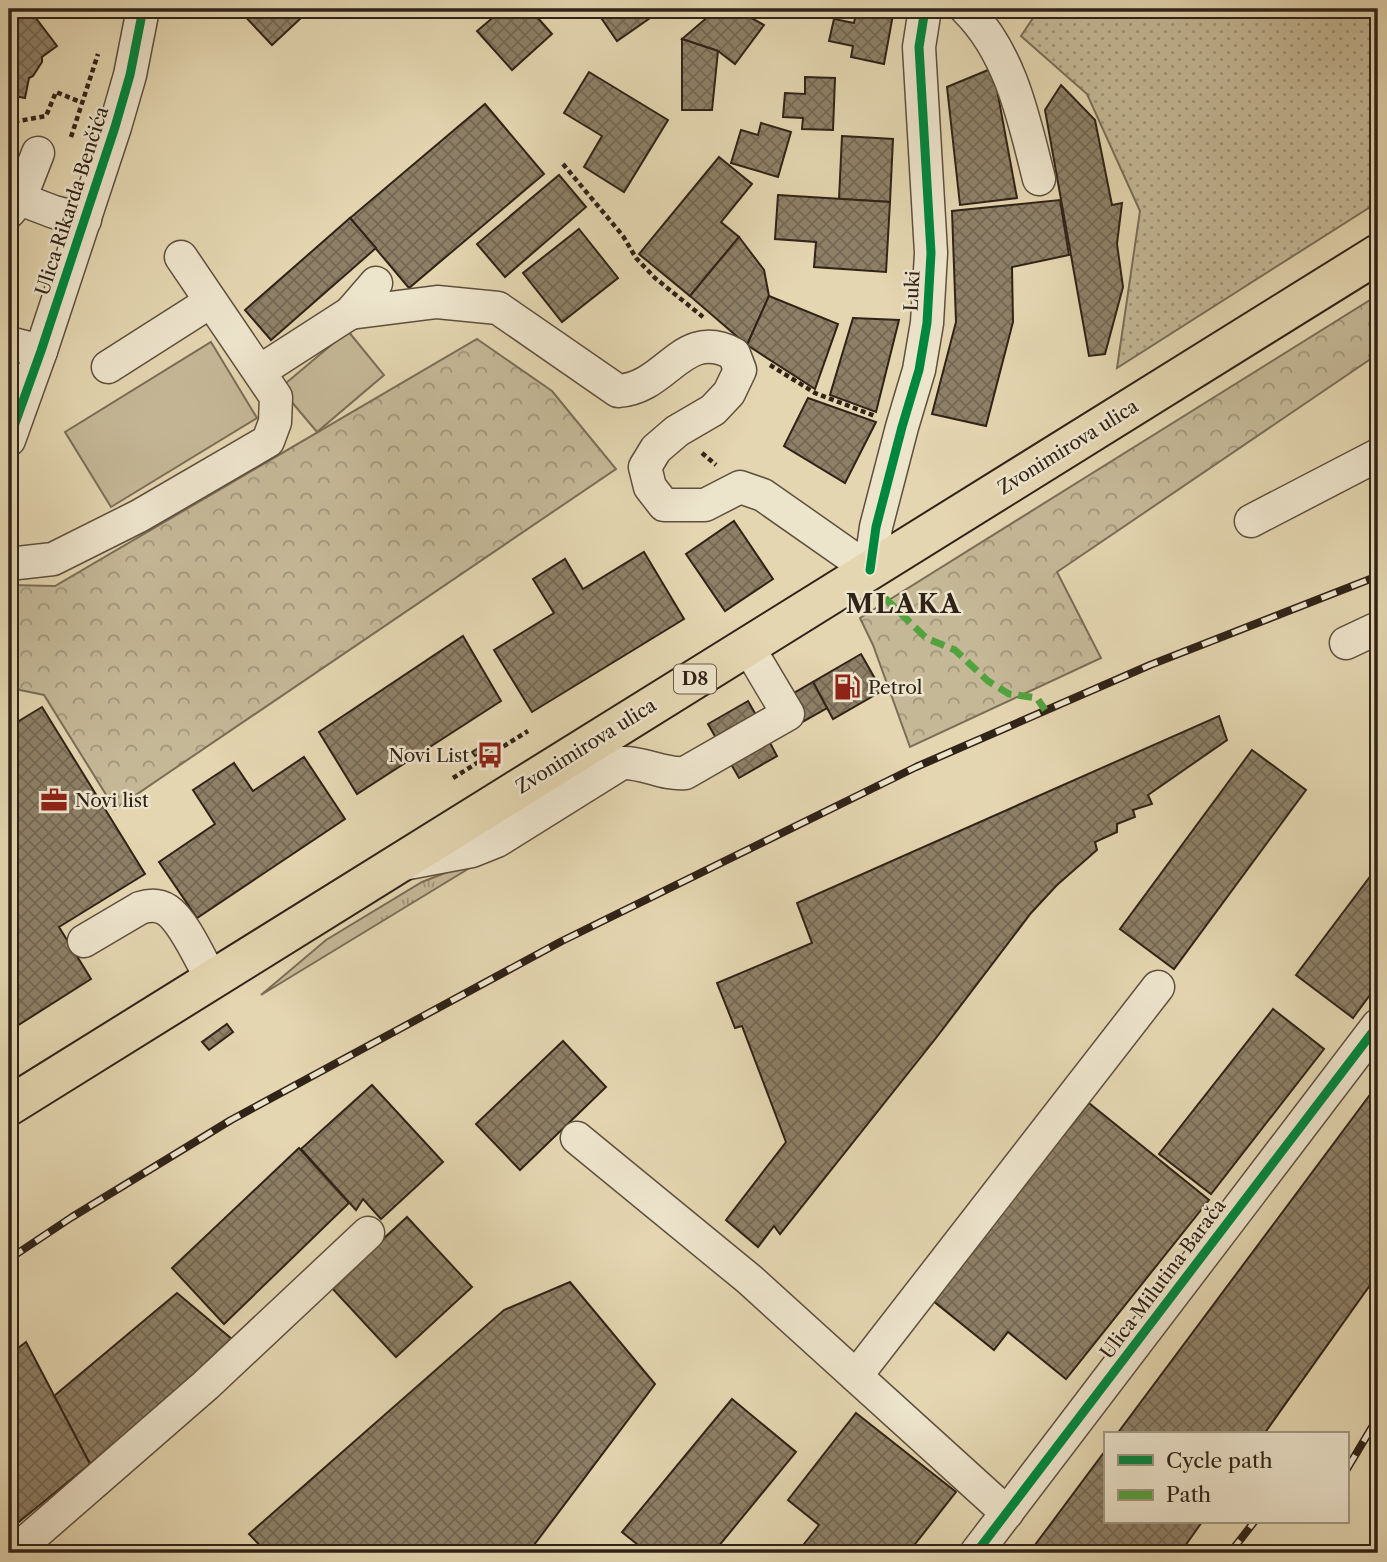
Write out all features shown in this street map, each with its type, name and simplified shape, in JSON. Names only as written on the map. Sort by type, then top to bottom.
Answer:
[{"type":"main road","name":"Zvonimirova ulica","points":[[9,1106],[1378,254]]},
{"type":"street","name":"Ulica Rikarda Benčića","points":[[9,440],[85,220],[130,75],[143,9]]},
{"type":"street","name":"Luki","points":[[870,570],[876,527],[919,370],[928,323],[931,240],[919,47],[925,9]]},
{"type":"street","points":[[966,9],[988,36],[1010,79],[1039,179]]},
{"type":"street","points":[[38,153],[14,206],[85,220]]},
{"type":"street","points":[[9,564],[53,559],[139,516],[268,441],[275,422],[276,397],[181,257]]},
{"type":"street","points":[[260,371],[350,313],[376,283]]},
{"type":"street","points":[[108,367],[210,302]]},
{"type":"street","points":[[350,313],[437,302],[498,308],[618,391],[629,390],[647,382],[688,352],[706,345],[720,346],[734,354],[740,370],[729,393],[713,410],[677,431],[656,449],[645,467],[650,487],[664,505],[705,505],[740,487],[763,495],[870,570]]},
{"type":"street","points":[[9,343],[41,351]]},
{"type":"street","points":[[1251,521],[1378,455]]},
{"type":"street","points":[[1346,643],[1378,628]]},
{"type":"street","points":[[394,865],[442,858],[487,846],[622,763],[685,773],[788,714],[747,645]]},
{"type":"street","points":[[84,940],[140,908],[148,905],[163,907],[177,919],[212,980]]},
{"type":"street","points":[[856,1376],[1158,986]]},
{"type":"street","name":"Ulica Milutina Barača","points":[[976,1553],[1378,1025]]},
{"type":"street","points":[[577,1138],[749,1279],[1007,1513]]},
{"type":"street","points":[[13,1553],[206,1385],[368,1233]]},
{"type":"path","points":[[71,137],[98,54]]},
{"type":"path","points":[[9,128],[13,122],[46,116],[57,92],[78,101]]},
{"type":"path","points":[[563,164],[654,278],[707,320]]},
{"type":"path","points":[[770,365],[815,393],[902,426]]},
{"type":"path","points":[[677,431],[740,487]]},
{"type":"path","points":[[453,778],[528,731]]},
{"type":"green space","points":[[1039,9],[1378,9],[1378,202],[1117,368],[1140,211],[1087,94],[1021,36]]},
{"type":"green space","points":[[1378,295],[1378,354],[1057,572],[1101,658],[910,747],[873,645],[860,618]]},
{"type":"green space","points":[[348,331],[384,375],[317,432],[280,388]]},
{"type":"green space","points":[[477,339],[552,391],[616,469],[115,809],[44,695],[20,690],[9,684],[9,585],[55,586]]},
{"type":"green space","points":[[211,342],[257,418],[111,507],[65,432]]},
{"type":"green space","points":[[491,855],[261,995],[326,940],[422,882]]},
{"type":"building","points":[[9,9],[29,9],[57,46],[42,57],[42,62],[29,78],[25,98],[9,95]]},
{"type":"building","points":[[238,9],[292,9],[301,18],[272,45]]},
{"type":"building","points":[[503,9],[530,9],[552,34],[512,70],[477,31]]},
{"type":"building","points":[[595,9],[663,9],[617,41]]},
{"type":"building","points":[[717,9],[735,9],[764,25],[735,64],[718,51],[682,39]]},
{"type":"building","points":[[857,9],[894,9],[884,64],[851,57],[853,46],[829,41],[834,19],[854,23]]},
{"type":"building","points":[[682,39],[718,51],[712,110],[682,110]]},
{"type":"building","points":[[993,68],[1017,198],[960,205],[947,87]]},
{"type":"building","points":[[589,72],[668,120],[624,192],[584,167],[602,136],[564,113]]},
{"type":"building","points":[[805,77],[835,78],[833,130],[802,129],[803,118],[783,117],[785,93],[805,94]]},
{"type":"building","points":[[1061,85],[1095,120],[1112,205],[1122,203],[1117,244],[1123,287],[1105,354],[1089,356],[1045,110]]},
{"type":"building","points":[[485,104],[544,174],[409,288],[350,218]]},
{"type":"building","points":[[761,123],[791,132],[778,177],[731,163],[741,130],[758,135]]},
{"type":"building","points":[[842,136],[893,139],[890,202],[839,199]]},
{"type":"building","points":[[719,157],[752,184],[721,222],[739,237],[690,296],[639,254]]},
{"type":"building","points":[[559,175],[586,207],[505,277],[477,244]]},
{"type":"building","points":[[778,195],[890,202],[886,272],[814,267],[816,242],[775,239]]},
{"type":"building","points":[[1060,200],[1069,255],[1012,267],[1013,322],[986,426],[932,414],[956,322],[952,211]]},
{"type":"building","points":[[350,218],[376,248],[271,340],[245,310]]},
{"type":"building","points":[[579,229],[618,278],[562,322],[523,273]]},
{"type":"building","points":[[739,237],[764,270],[769,296],[747,345],[690,296]]},
{"type":"building","points":[[769,296],[838,324],[815,389],[747,345]]},
{"type":"building","points":[[853,318],[899,320],[876,412],[830,395]]},
{"type":"building","points":[[808,398],[876,422],[845,483],[784,446]]},
{"type":"building","points":[[734,521],[773,579],[725,611],[686,554]]},
{"type":"building","points":[[644,552],[684,619],[532,712],[494,650],[554,613],[533,579],[565,559],[583,589]]},
{"type":"building","points":[[463,636],[501,701],[357,794],[319,732]]},
{"type":"building","name":"Petrol","points":[[861,654],[882,691],[833,719],[813,682]]},
{"type":"building","points":[[813,682],[827,708],[769,741],[777,756],[739,778],[708,724],[748,701],[756,715]]},
{"type":"building","name":"Novi list","points":[[42,707],[145,874],[59,927],[91,979],[9,1031],[9,727]]},
{"type":"building","points":[[1219,716],[1227,740],[1148,795],[1152,804],[1133,810],[1135,817],[1117,824],[1117,832],[1095,842],[1097,850],[1057,885],[1031,913],[936,1038],[780,1234],[774,1226],[758,1247],[726,1220],[786,1142],[742,1026],[735,1028],[717,983],[812,943],[797,903]]},
{"type":"building","points":[[485,744],[488,749],[475,756],[472,752]]},
{"type":"building","points":[[1252,750],[1306,790],[1174,969],[1120,929]]},
{"type":"building","points":[[304,757],[345,819],[197,918],[159,862],[215,824],[193,790],[234,763],[253,791]]},
{"type":"building","points":[[1378,866],[1378,984],[1353,1018],[1296,975]]},
{"type":"building","points":[[1273,1009],[1324,1049],[1211,1194],[1159,1154]]},
{"type":"building","points":[[227,1024],[233,1032],[209,1050],[202,1042]]},
{"type":"building","points":[[563,1041],[606,1087],[520,1170],[476,1124]]},
{"type":"building","points":[[1378,1084],[1378,1274],[1265,1432],[1118,1432]]},
{"type":"building","points":[[372,1085],[443,1162],[381,1219],[363,1199],[356,1210],[301,1149]]},
{"type":"building","points":[[1089,1103],[1209,1200],[1066,1379],[1008,1332],[994,1350],[932,1300]]},
{"type":"building","points":[[299,1148],[349,1203],[224,1324],[172,1268]]},
{"type":"building","points":[[407,1217],[472,1287],[396,1357],[331,1287]]},
{"type":"building","points":[[570,1282],[655,1384],[528,1553],[267,1553],[249,1534],[504,1310]]},
{"type":"building","points":[[177,1293],[239,1345],[90,1464],[54,1396]]},
{"type":"building","points":[[26,1342],[90,1464],[9,1530],[9,1355]]},
{"type":"building","points":[[732,1399],[796,1452],[713,1553],[648,1553],[622,1532]]},
{"type":"building","points":[[856,1413],[956,1492],[908,1553],[797,1553],[819,1525],[788,1500]]},
{"type":"building","points":[[1104,1452],[1104,1524],[1201,1524],[1180,1553],[1029,1553]]},
{"type":"railway","points":[[9,1259],[72,1217],[231,1120],[562,941],[916,767],[1150,665],[1378,576]]},
{"type":"railway","points":[[1348,1467],[1378,1417]]},
{"type":"railway","points":[[1230,1553],[1252,1524]]},
{"type":"marked path","points":[[885,598],[926,638],[955,650],[988,681],[1009,694],[1037,698],[1045,710]]},
{"type":"cycle path","points":[[9,440],[115,127],[130,75],[143,9]]},
{"type":"cycle path","points":[[870,570],[876,527],[919,370],[927,323],[931,253],[919,47],[925,9]]},
{"type":"cycle path","points":[[976,1553],[1378,1025]]},
{"type":"place","name":"Petrol","points":[[847,687]]},
{"type":"place","name":"Novi List","points":[[490,755]]},
{"type":"place","name":"Novi list","points":[[54,800]]},
{"type":"district","name":"MLAKA","points":[[904,604]]}]
